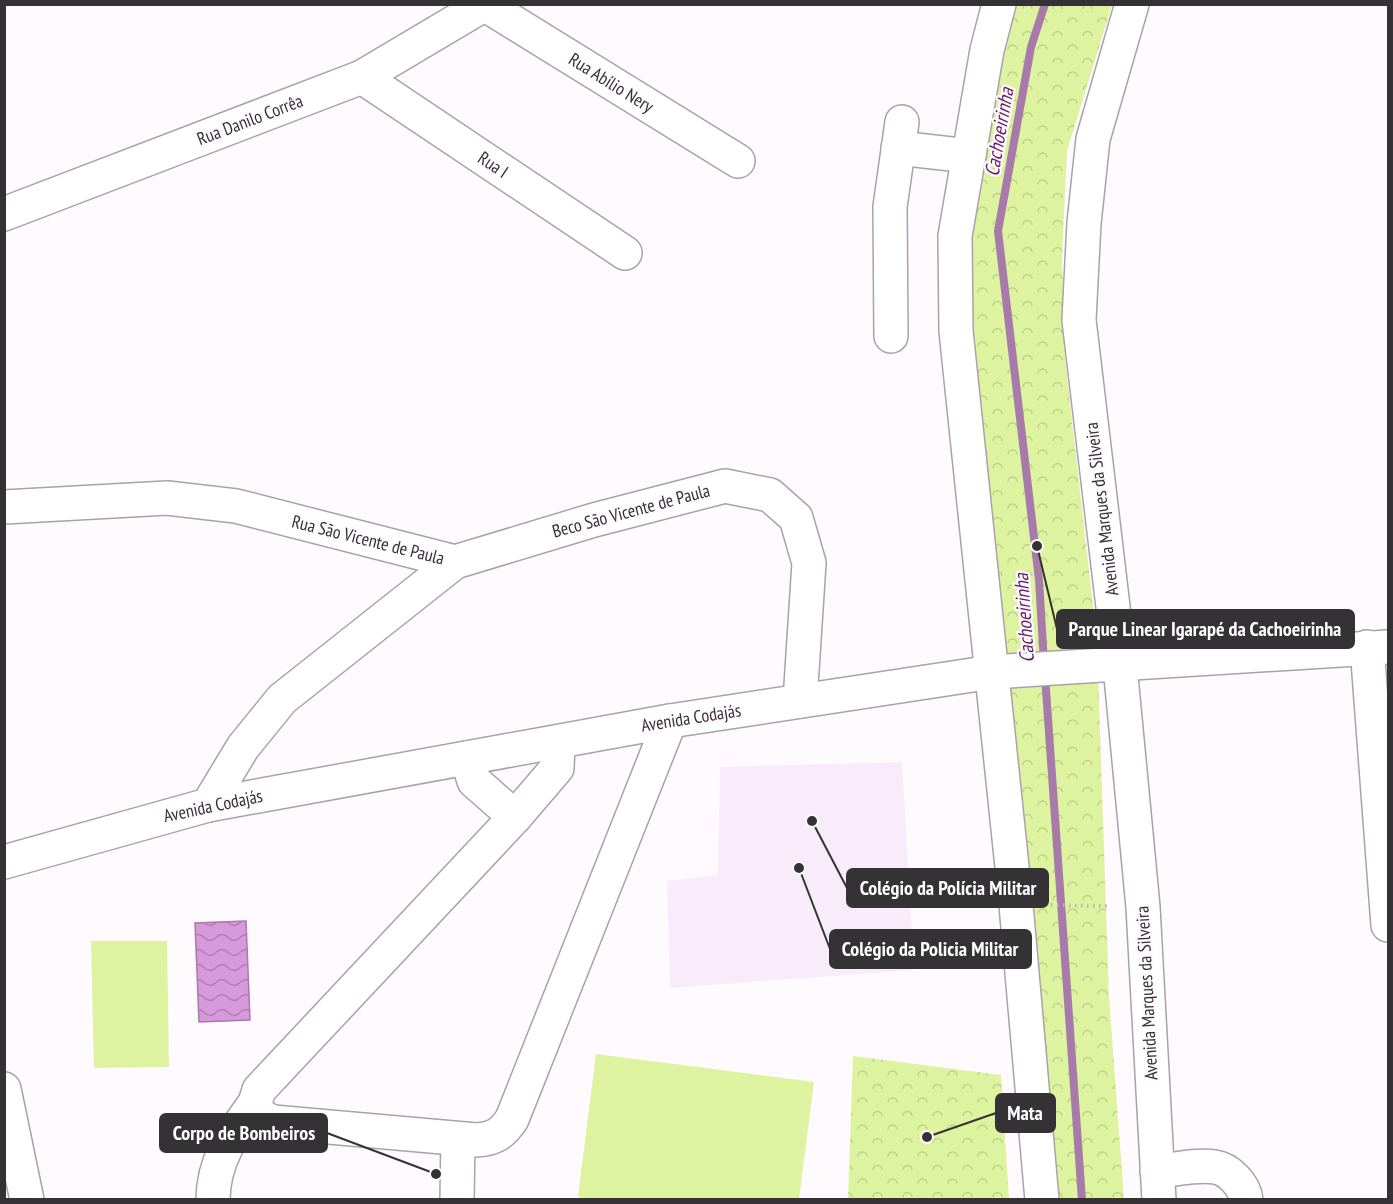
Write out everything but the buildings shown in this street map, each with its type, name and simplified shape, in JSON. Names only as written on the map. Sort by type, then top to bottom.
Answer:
[{"type":"street","points":[[999,4],[987,50],[955,236],[956,331],[1004,672],[1042,1200]]},
{"type":"street","name":"Avenida Marques da Silveira","points":[[1132,4],[1093,139],[1083,224],[1079,320],[1107,666],[1143,906],[1158,1185]]},
{"type":"street","name":"Rua Danilo Corrêa","points":[[4,214],[362,78],[484,5]]},
{"type":"street","name":"Rua Abílio Nery","points":[[484,5],[738,161]]},
{"type":"street","name":"Rua I","points":[[362,78],[625,253]]},
{"type":"street","points":[[891,336],[890,207],[900,135],[969,156]]},
{"type":"street","name":"Beco São Vicente de Paula","points":[[455,562],[594,519],[725,486],[770,495],[796,518],[809,563],[800,702]]},
{"type":"street","name":"Rua São Vicente de Paula","points":[[4,507],[167,498],[236,506],[455,562]]},
{"type":"street","name":"Rua São Vicente de Paula","points":[[208,805],[243,747],[282,699],[455,562]]},
{"type":"street","points":[[1378,647],[1389,925]]},
{"type":"street","name":"Avenida Codajás","points":[[4,862],[208,805],[670,721],[1004,672],[1378,647]]},
{"type":"street","points":[[255,1103],[260,1116],[273,1122],[458,1139],[490,1139],[504,1131],[512,1119],[670,721]]},
{"type":"street","points":[[213,1200],[213,1183],[226,1144],[255,1103],[259,1090],[515,817],[557,768],[558,742]]},
{"type":"street","points":[[467,758],[474,781],[515,817]]},
{"type":"street","points":[[4,1089],[27,1200]]},
{"type":"street","points":[[457,1200],[458,1139]]},
{"type":"street","points":[[1158,1185],[1216,1167],[1234,1178],[1245,1192],[1246,1200]]},
{"type":"path","points":[[1034,905],[1110,906]]},
{"type":"shaded area","points":[[902,762],[914,970],[670,988],[667,881],[718,875],[720,767]]},
{"type":"green space","points":[[1012,5],[1112,5],[1067,151],[1062,259],[1065,358],[1097,642],[1109,997],[1124,1199],[1040,1199],[1019,772],[961,241]]},
{"type":"green space","points":[[91,941],[167,941],[169,1067],[94,1068]]},
{"type":"green space","points":[[596,1054],[814,1082],[799,1199],[598,1200],[578,1197]]},
{"type":"green space","points":[[853,1056],[1001,1075],[1009,1199],[848,1199]]},
{"type":"water","points":[[246,921],[250,1020],[199,1022],[195,923]]},
{"type":"waterway","name":"Cachoeirinha","points":[[1044,663],[1039,580],[998,231],[1031,47],[1045,4]]},
{"type":"waterway","name":"Cachoeirinha","points":[[1045,676],[1082,1200]]},
{"type":"place","name":"Parque Linear Igarapé da Cachoeirinha","points":[[1037,546]]},
{"type":"place","name":"Colégio da Polícia Militar","points":[[812,821]]},
{"type":"place","name":"Colégio da Policia Militar","points":[[799,868]]},
{"type":"place","name":"Mata","points":[[927,1137]]},
{"type":"place","name":"Corpo de Bombeiros","points":[[436,1174]]}]
